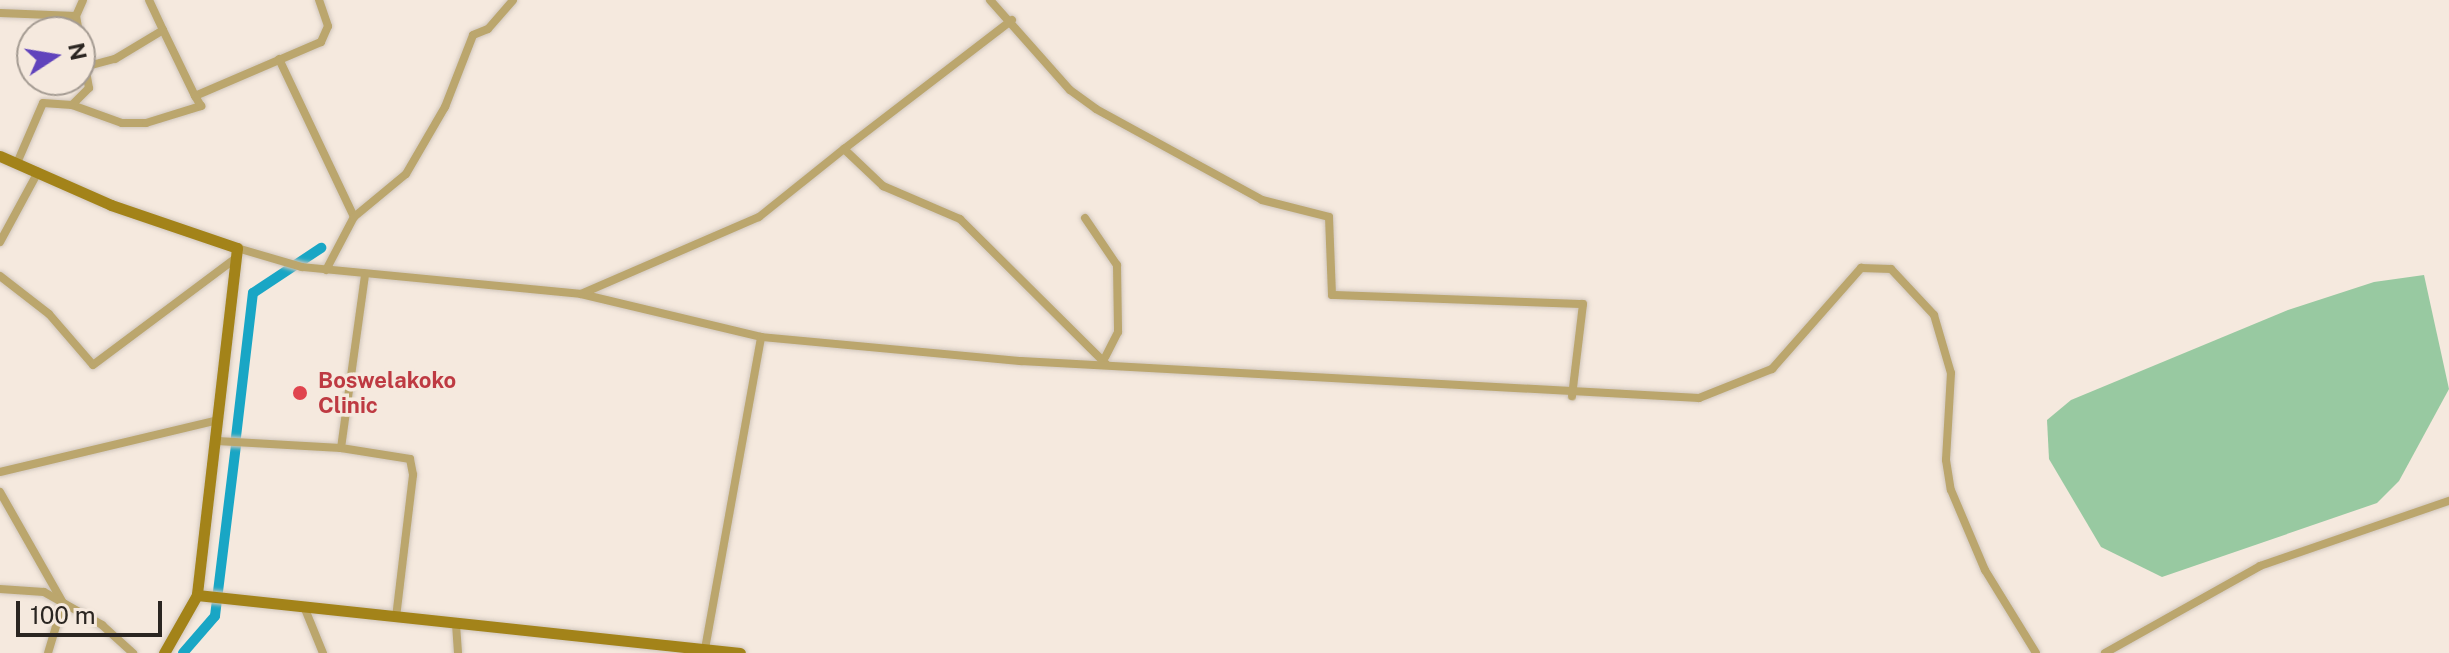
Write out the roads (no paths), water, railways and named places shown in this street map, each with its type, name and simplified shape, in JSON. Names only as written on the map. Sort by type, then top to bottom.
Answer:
[{"type":"street","points":[[0,13],[76,16],[83,0]]},
{"type":"street","points":[[17,163],[43,103],[72,105],[122,123],[146,123],[201,106],[149,0]]},
{"type":"street","points":[[195,96],[327,34],[319,0]]},
{"type":"street","points":[[326,270],[354,217],[406,174],[445,107],[473,35],[488,29],[513,0]]},
{"type":"street","points":[[990,0],[1012,20],[1070,90],[1096,109],[1262,200],[1329,217],[1332,295],[1583,304],[1572,396]]},
{"type":"street","points":[[581,294],[759,217],[1012,20]]},
{"type":"street","points":[[96,64],[115,59],[163,30]]},
{"type":"street","points":[[279,59],[354,217]]},
{"type":"street","points":[[72,105],[81,96]]},
{"type":"street","points":[[844,149],[883,186],[960,219],[1106,361]]},
{"type":"street","points":[[0,156],[237,253],[302,267],[581,294],[761,337],[1572,396],[1699,398],[1718,393],[1791,353],[1861,268],[1891,269],[1934,315],[1951,373],[1946,460],[1951,490],[1985,570],[2036,653]]},
{"type":"street","points":[[0,242],[38,172]]},
{"type":"street","points":[[1085,218],[1117,265],[1118,332],[1106,361]]},
{"type":"street","points":[[0,276],[49,314],[93,365],[237,253]]},
{"type":"street","points":[[164,653],[203,596],[237,253]]},
{"type":"street","points":[[341,448],[365,274]]},
{"type":"street","points":[[705,649],[761,337]]},
{"type":"street","points":[[0,472],[219,420]]},
{"type":"street","points":[[217,441],[341,448],[404,456],[412,464],[396,617]]},
{"type":"street","points":[[0,492],[63,603],[48,653]]},
{"type":"street","points":[[2105,653],[2260,566],[2449,501]]},
{"type":"street","points":[[0,589],[44,592],[133,653]]},
{"type":"street","points":[[203,596],[740,653]]},
{"type":"street","points":[[305,609],[322,653]]},
{"type":"street","points":[[456,624],[458,653]]},
{"type":"waterway","points":[[236,437],[253,293],[321,248]]},
{"type":"waterway","points":[[183,653],[215,616],[236,445]]},
{"type":"place","name":"Boswelakoko Clinic","points":[[300,393]]}]
